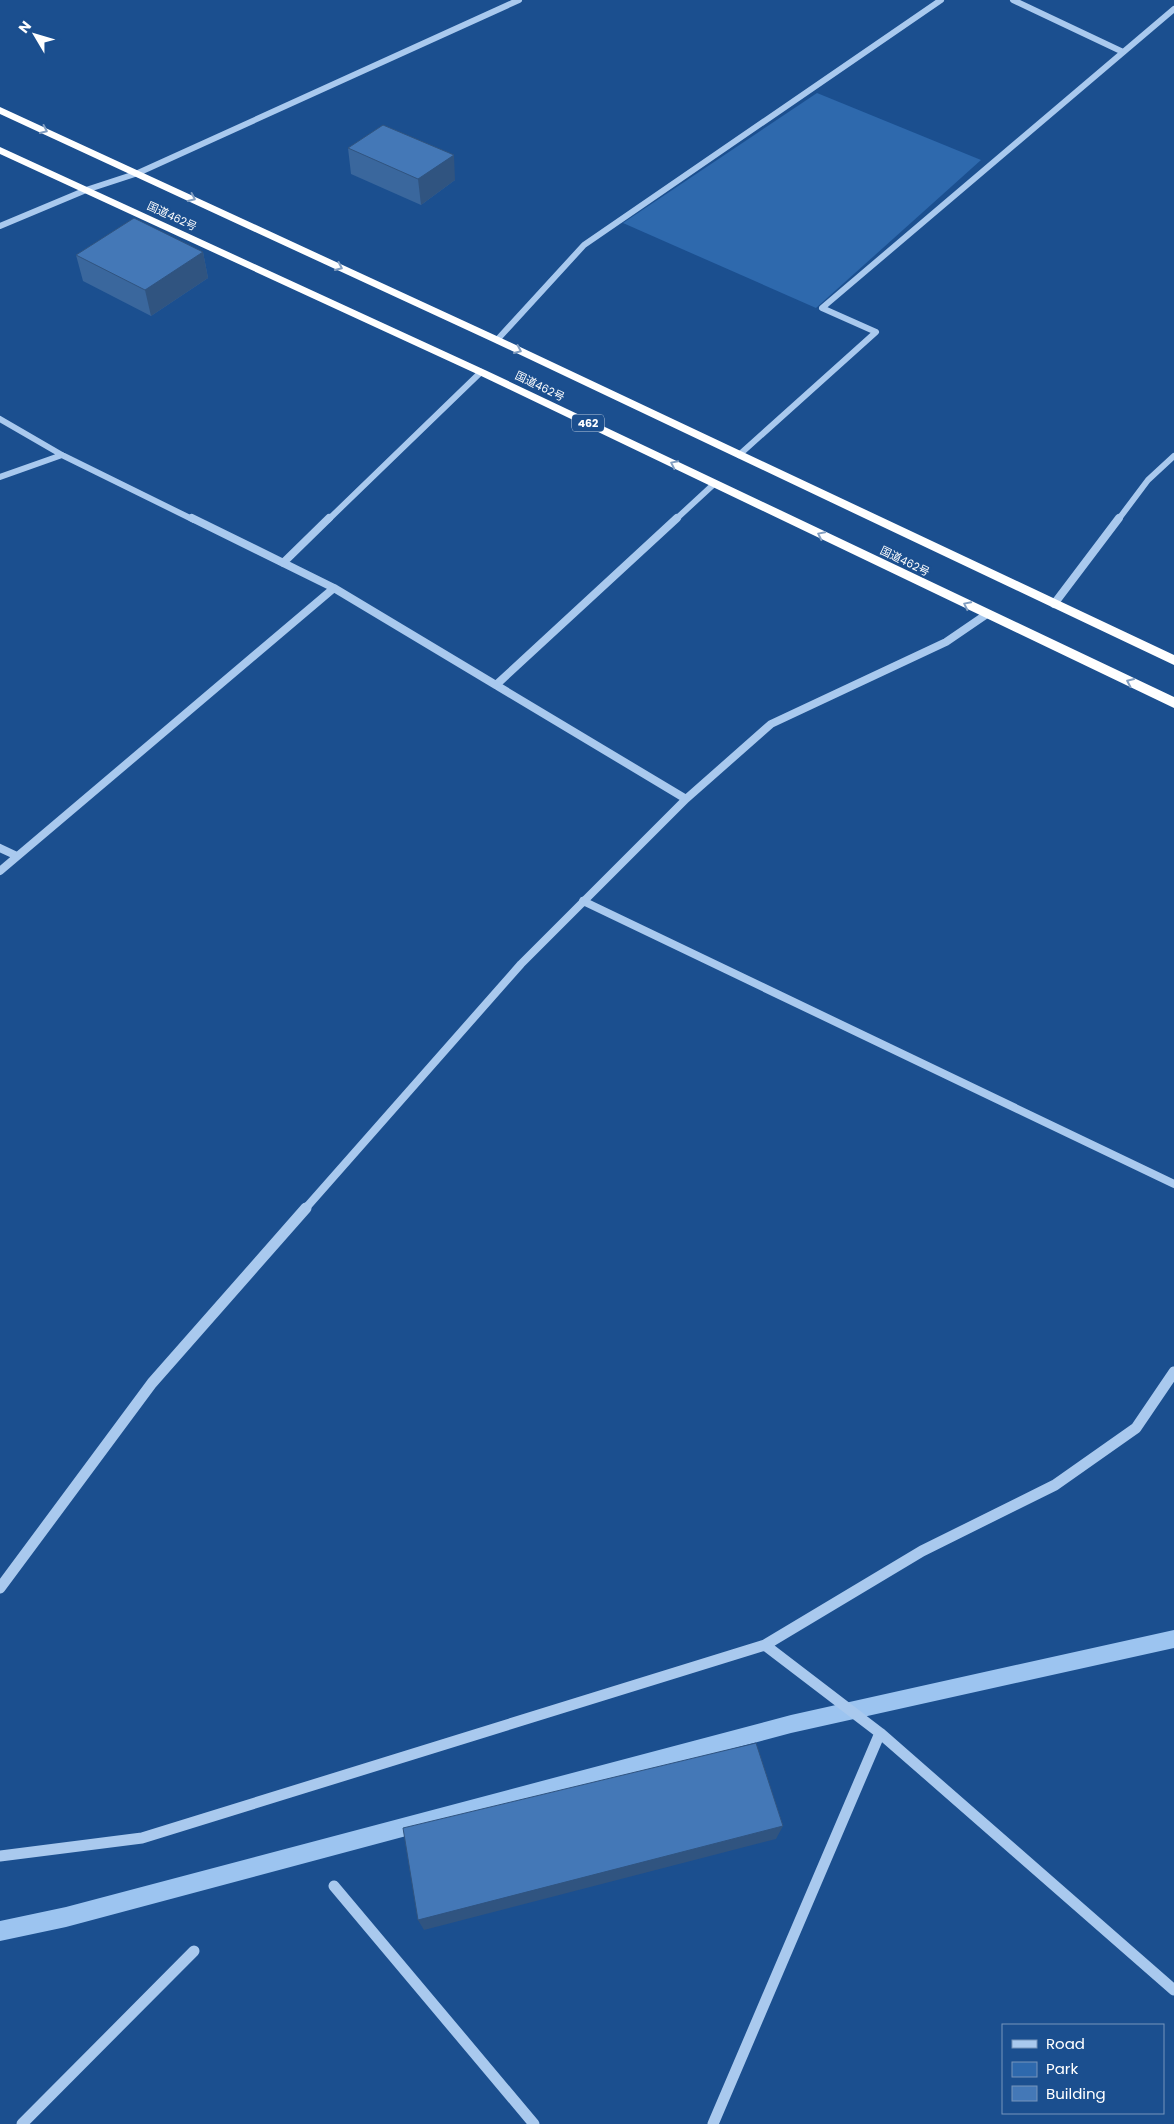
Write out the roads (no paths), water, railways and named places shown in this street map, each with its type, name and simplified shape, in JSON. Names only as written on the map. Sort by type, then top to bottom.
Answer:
[{"type":"highway","name":"国道462号","points":[[0,110],[497,340],[1174,660]]},
{"type":"highway","name":"国道462号","points":[[0,150],[481,372],[1174,703]]},
{"type":"street","points":[[0,226],[86,190],[138,173],[519,0]]},
{"type":"street","points":[[497,340],[584,245],[941,0]]},
{"type":"street","points":[[1013,0],[1123,52]]},
{"type":"street","points":[[739,454],[876,332],[822,308],[1174,9]]},
{"type":"street","points":[[283,563],[481,372]]},
{"type":"street","points":[[0,419],[62,455],[334,588],[686,799]]},
{"type":"street","points":[[0,477],[62,455]]},
{"type":"street","points":[[1054,604],[1148,480],[1174,456]]},
{"type":"street","points":[[496,685],[714,484]]},
{"type":"street","points":[[0,871],[334,588]]},
{"type":"street","points":[[0,1588],[152,1384],[521,964],[686,799],[771,724],[946,642],[987,614]]},
{"type":"street","points":[[0,848],[17,856]]},
{"type":"street","points":[[583,901],[1174,1184]]},
{"type":"street","points":[[0,1856],[142,1838],[765,1645],[922,1551],[1055,1485],[1136,1428],[1174,1372]]},
{"type":"street","points":[[765,1645],[880,1733],[1174,1990]]},
{"type":"street","points":[[712,2124],[880,1733]]},
{"type":"street","points":[[334,1886],[534,2124]]},
{"type":"street","points":[[22,2124],[194,1950]]},
{"type":"waterway","points":[[0,1931],[66,1917],[791,1724],[1174,1639]]}]
